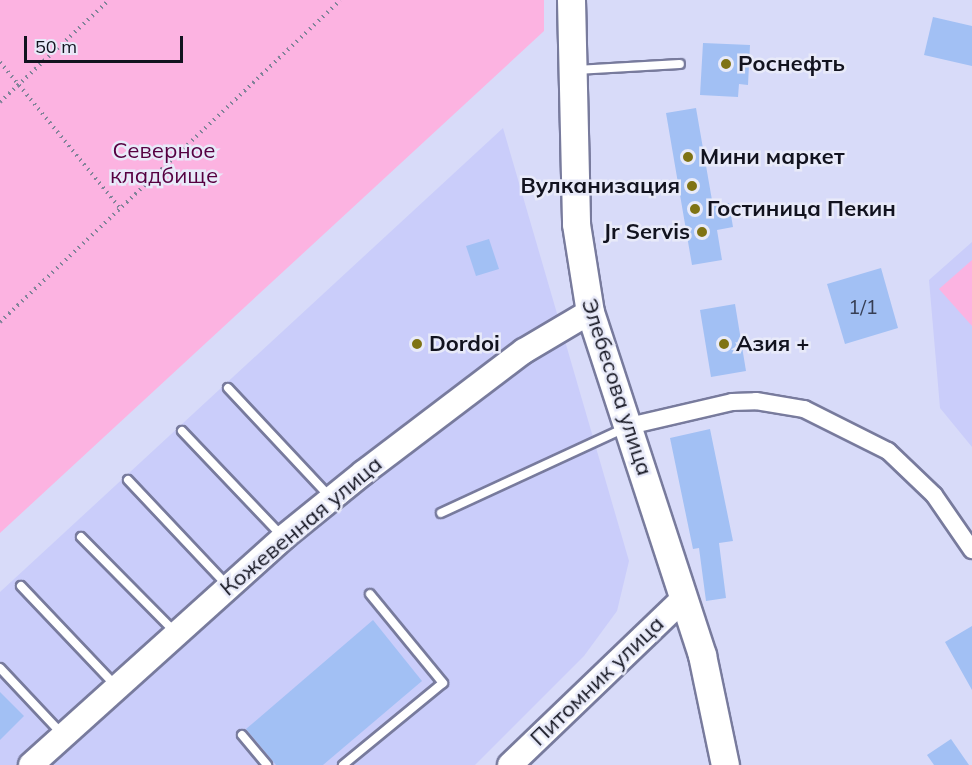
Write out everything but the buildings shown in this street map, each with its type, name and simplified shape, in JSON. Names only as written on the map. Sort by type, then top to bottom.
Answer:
[{"type":"main road","name":"Элебесова улица","points":[[571,0],[570,70],[576,224],[590,312],[684,598],[715,711],[724,765]]},
{"type":"street","name":"Кожевенная улица","points":[[31,765],[284,537],[331,498],[524,351],[590,312]]},
{"type":"street","points":[[629,426],[732,402],[756,400],[804,409],[888,451],[934,495],[972,550]]},
{"type":"street","name":"Питомник улица","points":[[510,765],[684,598]]},
{"type":"lane","points":[[570,70],[680,63]]},
{"type":"lane","points":[[228,388],[331,498]]},
{"type":"lane","points":[[441,513],[629,426]]},
{"type":"lane","points":[[182,431],[284,537]]},
{"type":"lane","points":[[128,480],[229,586]]},
{"type":"lane","points":[[81,537],[176,634]]},
{"type":"lane","points":[[21,586],[117,687]]},
{"type":"lane","points":[[343,765],[443,683],[370,594]]},
{"type":"lane","points":[[0,668],[63,736]]},
{"type":"lane","points":[[242,735],[267,765]]},
{"type":"path","points":[[0,102],[109,0]]},
{"type":"path","points":[[0,322],[340,0]]},
{"type":"path","points":[[0,62],[120,208]]},
{"type":"shaded area","name":"Dordoi","points":[[503,128],[629,561],[617,611],[584,656],[475,765],[0,765],[0,592]]},
{"type":"shaded area","points":[[972,242],[972,447],[940,408],[929,280]]},
{"type":"green space","name":"Северное кладбище","points":[[0,0],[544,0],[544,31],[0,533]]},
{"type":"green space","points":[[972,260],[972,326],[939,289]]},
{"type":"place","name":"Роснефть","points":[[726,64]]},
{"type":"place","name":"Мини маркет","points":[[688,157]]},
{"type":"place","name":"Вулканизация","points":[[692,186]]},
{"type":"place","name":"Гостиница Пекин","points":[[695,209]]},
{"type":"place","name":"Jr Servis","points":[[702,232]]},
{"type":"place","name":"Dordoi","points":[[417,344]]},
{"type":"place","name":"Азия +","points":[[724,344]]}]
